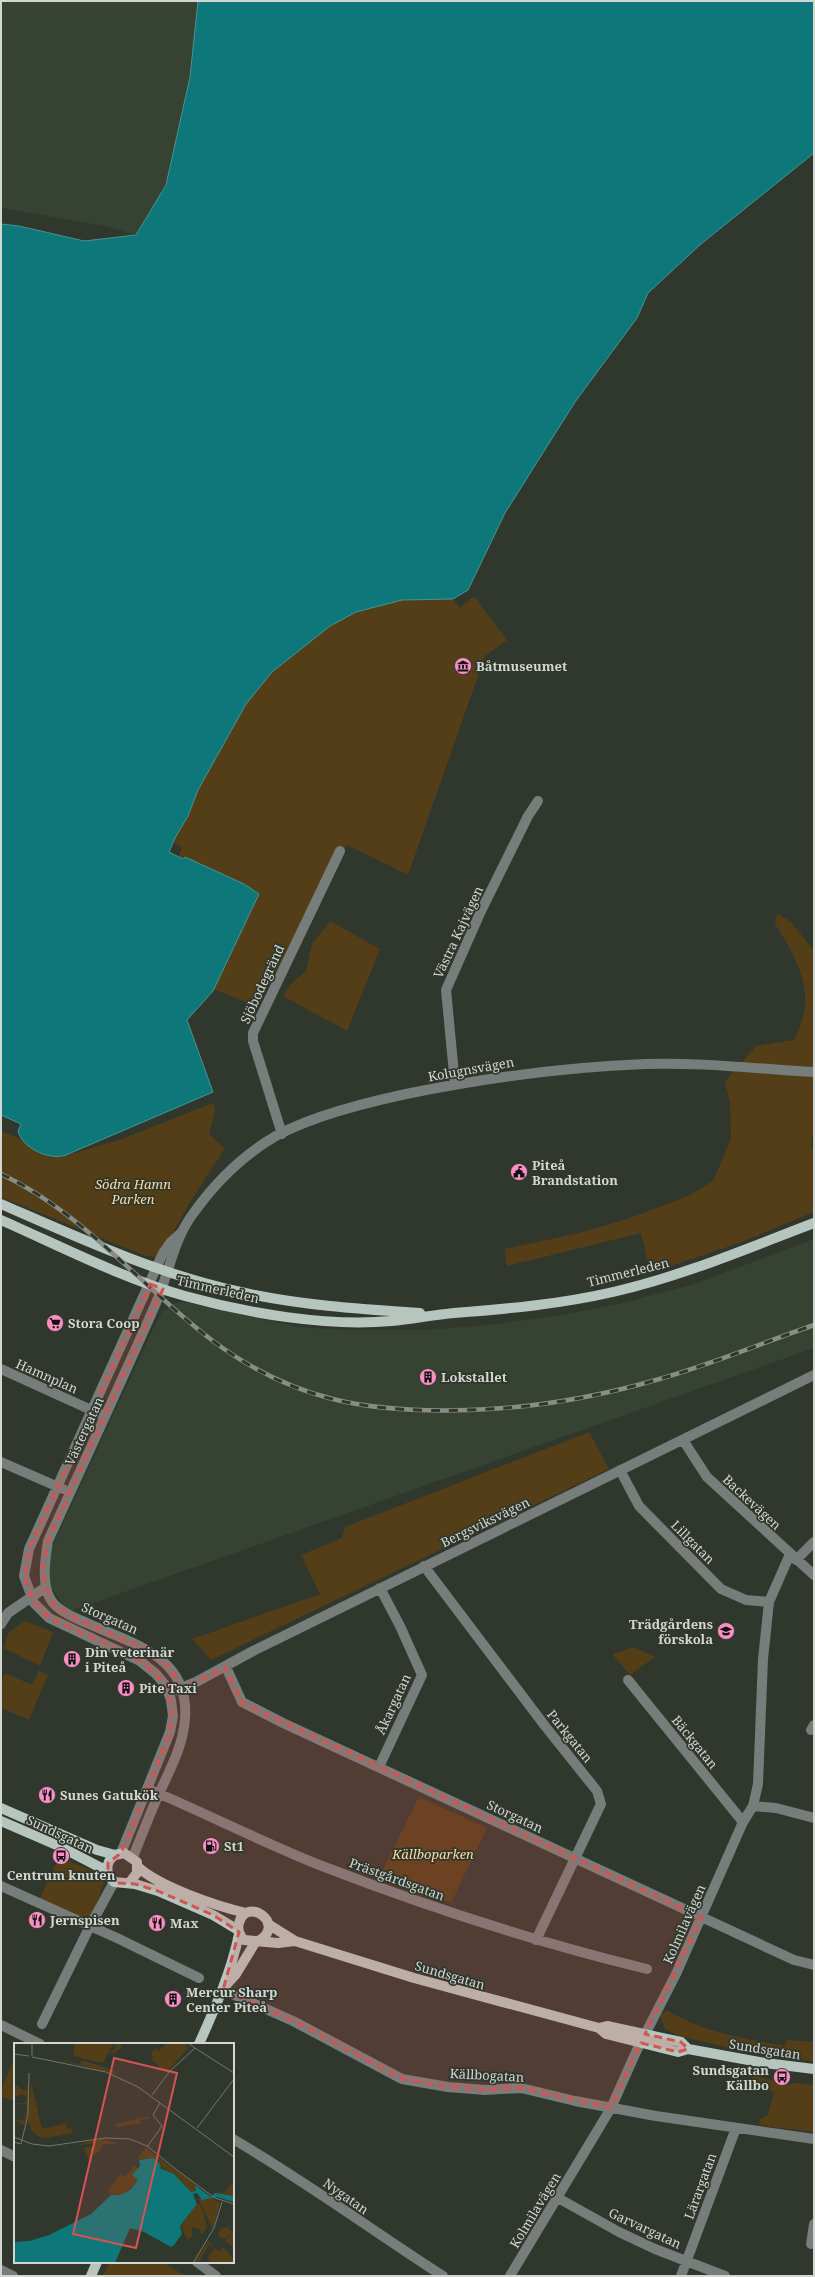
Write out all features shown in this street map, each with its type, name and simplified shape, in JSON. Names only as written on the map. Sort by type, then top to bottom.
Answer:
[{"type":"main road","name":"Timmerleden","points":[[1,1204],[157,1268],[236,1291],[282,1300],[348,1308],[442,1314]]},
{"type":"main road","name":"Timmerleden","points":[[1,1220],[150,1284],[209,1302],[287,1317],[336,1321],[389,1322],[442,1314],[523,1307],[613,1292],[697,1268],[814,1223]]},
{"type":"main road","name":"Sundsgatan","points":[[1,1808],[96,1850],[118,1854],[135,1862],[150,1876],[199,1899],[219,1907],[246,1913],[257,1912],[265,1917],[268,1924],[295,1941],[435,1985],[599,2028],[606,2034],[643,2039],[678,2052],[688,2049],[814,2070]]},
{"type":"main road","name":"Sundsgatan","points":[[1,1821],[107,1870]]},
{"type":"main road","points":[[114,1882],[108,1875],[108,1863],[118,1854]]},
{"type":"main road","points":[[129,1883],[137,1873],[135,1862]]},
{"type":"main road","name":"Sundsgatan","points":[[114,1882],[121,1884],[129,1883],[149,1888],[213,1915],[238,1932],[244,1940],[278,1943],[295,1941]]},
{"type":"main road","points":[[199,2043],[224,1988],[240,1918],[246,1913]]},
{"type":"main road","points":[[224,1988],[236,1974],[258,1941],[266,1935],[268,1924]]},
{"type":"main road","points":[[91,2276],[97,2263]]},
{"type":"street","name":"Västra Kajvägen","points":[[454,1084],[446,990],[481,912],[528,816],[538,801]]},
{"type":"street","name":"Sjöbodegränd","points":[[282,1134],[253,1041],[253,1033],[340,852]]},
{"type":"street","name":"Kolugnsvägen","points":[[169,1272],[182,1232],[191,1217],[227,1174],[267,1141],[327,1115],[385,1099],[454,1084],[541,1072],[647,1064],[714,1065],[814,1072]]},
{"type":"street","name":"Kolugnsvägen","points":[[157,1268],[170,1243],[182,1232]]},
{"type":"street","name":"Västergatan","points":[[31,1596],[24,1576],[29,1549],[157,1268]]},
{"type":"street","name":"Västergatan","points":[[46,1587],[43,1568],[48,1541],[169,1272]]},
{"type":"street","name":"Hamnplan","points":[[1,1369],[105,1416]]},
{"type":"street","name":"Bergsviksvägen","points":[[168,1691],[182,1688],[226,1667],[253,1651],[424,1566],[814,1375]]},
{"type":"street","name":"Backevägen","points":[[683,1440],[707,1477],[814,1575]]},
{"type":"street","points":[[1,1462],[70,1492]]},
{"type":"street","name":"Lillgatan","points":[[620,1470],[639,1506],[722,1589],[746,1600],[769,1602]]},
{"type":"street","points":[[793,1557],[814,1542]]},
{"type":"street","name":"Kolmilavägen","points":[[510,2276],[611,2108],[702,1917],[743,1822],[753,1806],[758,1784],[763,1659],[769,1602],[793,1557]]},
{"type":"street","name":"Parkgatan","points":[[424,1566],[545,1726],[598,1791],[601,1804],[536,1940]]},
{"type":"street","points":[[1,1624],[8,1613],[46,1587]]},
{"type":"street","name":"Storgatan","points":[[46,1587],[55,1605],[78,1619],[147,1649],[161,1659],[172,1668],[182,1688],[185,1705],[182,1738],[159,1793],[135,1862]]},
{"type":"street","name":"Åkargatan","points":[[379,1767],[422,1675],[400,1626],[380,1588]]},
{"type":"street","name":"Storgatan","points":[[31,1596],[34,1603],[49,1618],[140,1661],[156,1674],[168,1691]]},
{"type":"street","name":"Storgatan","points":[[226,1667],[242,1702],[794,1960],[814,1965]]},
{"type":"street","name":"Bäckgatan","points":[[628,1680],[743,1822]]},
{"type":"street","points":[[118,1854],[147,1788],[172,1725],[172,1706],[168,1691]]},
{"type":"street","name":"Prästgårdsgatan","points":[[147,1788],[321,1865],[438,1909],[593,1957],[647,1969]]},
{"type":"street","points":[[753,1806],[776,1808],[814,1818]]},
{"type":"street","points":[[42,2024],[90,1926],[114,1882]]},
{"type":"street","points":[[1,1886],[90,1926],[199,1978]]},
{"type":"street","name":"Källbogatan","points":[[224,1988],[293,2021],[402,2078],[448,2087],[485,2090],[521,2088],[611,2108],[814,2139]]},
{"type":"street","points":[[1,2025],[38,2043]]},
{"type":"street","name":"Lärargatan","points":[[681,2276],[736,2128]]},
{"type":"street","name":"Nygatan","points":[[234,2140],[276,2164],[362,2224],[443,2276]]},
{"type":"street","points":[[1,2150],[14,2156]]},
{"type":"street","name":"Garvargatan","points":[[558,2198],[619,2232],[655,2249],[687,2260],[725,2276]]},
{"type":"street","points":[[811,2244],[814,2224]]},
{"type":"street","points":[[198,2263],[216,2276]]},
{"type":"street","points":[[1,2270],[13,2276]]},
{"type":"highlighted area","points":[[150,1284],[163,1289],[48,1541],[43,1568],[46,1587],[55,1605],[78,1619],[147,1649],[171,1668],[182,1688],[226,1667],[242,1702],[702,1917],[645,2034],[681,2042],[688,2049],[678,2052],[641,2043],[611,2108],[521,2088],[485,2090],[448,2087],[402,2079],[293,2021],[223,1990],[239,1932],[213,1915],[158,1891],[135,1884],[117,1883],[108,1875],[108,1863],[121,1853],[170,1732],[172,1706],[161,1680],[140,1661],[49,1618],[34,1603],[24,1576],[29,1549]]},
{"type":"shaded area","points":[[1,1],[198,1],[190,77],[166,185],[136,235],[105,226],[1,208]]},
{"type":"shaded area","points":[[814,1239],[814,1348],[68,1612],[50,1585],[47,1565],[52,1547],[152,1331],[162,1312],[175,1303],[186,1302],[298,1327],[346,1330],[426,1330],[488,1325],[562,1315],[619,1304],[694,1284]]},
{"type":"green space","points":[[474,596],[507,640],[485,656],[408,875],[347,845],[285,975],[274,971],[257,1007],[211,988],[177,860],[182,848],[172,842],[188,816],[198,790],[246,704],[272,672],[330,626],[356,612],[402,600],[453,599],[460,608]]},
{"type":"green space","points":[[777,913],[792,923],[814,951],[814,1124],[811,1146],[814,1150],[814,1212],[739,1243],[662,1269],[648,1262],[641,1233],[507,1266],[504,1249],[579,1233],[627,1219],[686,1197],[713,1181],[731,1139],[730,1104],[725,1081],[756,1046],[794,1040],[803,1017],[805,992],[803,980],[794,956],[775,924]]},
{"type":"green space","points":[[330,921],[380,949],[347,1031],[283,996],[291,984],[306,971],[312,944]]},
{"type":"green space","name":"Södra Hamn Parken","points":[[213,1103],[215,1111],[209,1134],[225,1148],[189,1204],[159,1258],[143,1255],[1,1197],[1,1131],[25,1141],[34,1150],[50,1157],[61,1157],[122,1139]]},
{"type":"green space","points":[[589,1432],[609,1469],[211,1660],[192,1639],[320,1594],[301,1555],[342,1538],[345,1527]]},
{"type":"green space","points":[[25,1621],[53,1632],[40,1666],[4,1648],[8,1633]]},
{"type":"green space","points":[[634,1647],[655,1657],[630,1675],[612,1654]]},
{"type":"green space","points":[[39,1671],[48,1675],[29,1720],[1,1708],[1,1683],[5,1673],[32,1685]]},
{"type":"green space","name":"Källboparken","points":[[419,1797],[487,1828],[451,1903],[379,1877]]},
{"type":"green space","points":[[59,1857],[90,1870],[101,1877],[104,1882],[96,1907],[87,1921],[38,1902]]},
{"type":"green space","points":[[667,2010],[695,2024],[724,2034],[785,2046],[787,2040],[814,2042],[814,2062],[745,2048],[729,2048],[679,2036],[665,2029],[660,2015]]},
{"type":"green space","points":[[14,2058],[14,2102],[1,2096],[1,2090]]},
{"type":"green space","points":[[752,2075],[788,2085],[794,2083],[814,2085],[814,2132],[759,2125],[760,2119],[768,2115],[774,2092],[751,2085]]},
{"type":"green space","points":[[110,2263],[164,2263],[186,2276],[102,2276]]},
{"type":"water","points":[[198,1],[814,1],[814,153],[701,244],[648,293],[637,318],[575,402],[505,513],[468,590],[453,599],[402,600],[356,612],[330,626],[272,672],[246,704],[198,790],[188,816],[175,838],[169,852],[183,859],[185,857],[244,884],[259,894],[213,991],[187,1020],[213,1092],[66,1155],[52,1156],[45,1155],[31,1148],[25,1143],[18,1131],[21,1124],[1,1115],[1,224],[19,226],[84,241],[136,235],[166,185],[190,77]]},
{"type":"railway","points":[[1,1174],[31,1190],[59,1209],[86,1230],[187,1320],[243,1362],[274,1378],[304,1390],[335,1400],[366,1406],[399,1409],[469,1410],[517,1407],[587,1397],[676,1374],[814,1325]]},
{"type":"place","name":"Båtmuseumet","points":[[463,666]]},
{"type":"place","name":"Piteå Brandstation","points":[[519,1172]]},
{"type":"place","name":"Stora Coop","points":[[55,1323]]},
{"type":"place","name":"Lokstallet","points":[[428,1377]]},
{"type":"place","name":"Trädgårdens förskola","points":[[726,1631]]},
{"type":"place","name":"Din veterinär i Piteå","points":[[72,1659]]},
{"type":"place","name":"Pite Taxi","points":[[126,1688]]},
{"type":"place","name":"Sunes Gatukök","points":[[47,1795]]},
{"type":"place","name":"St1","points":[[211,1846]]},
{"type":"place","name":"Centrum knuten","points":[[61,1856]]},
{"type":"place","name":"Jernspisen","points":[[37,1920]]},
{"type":"place","name":"Max","points":[[157,1923]]},
{"type":"place","name":"Mercur Sharp Center Piteå","points":[[173,1999]]},
{"type":"place","name":"Sundsgatan Källbo","points":[[782,2077]]}]
